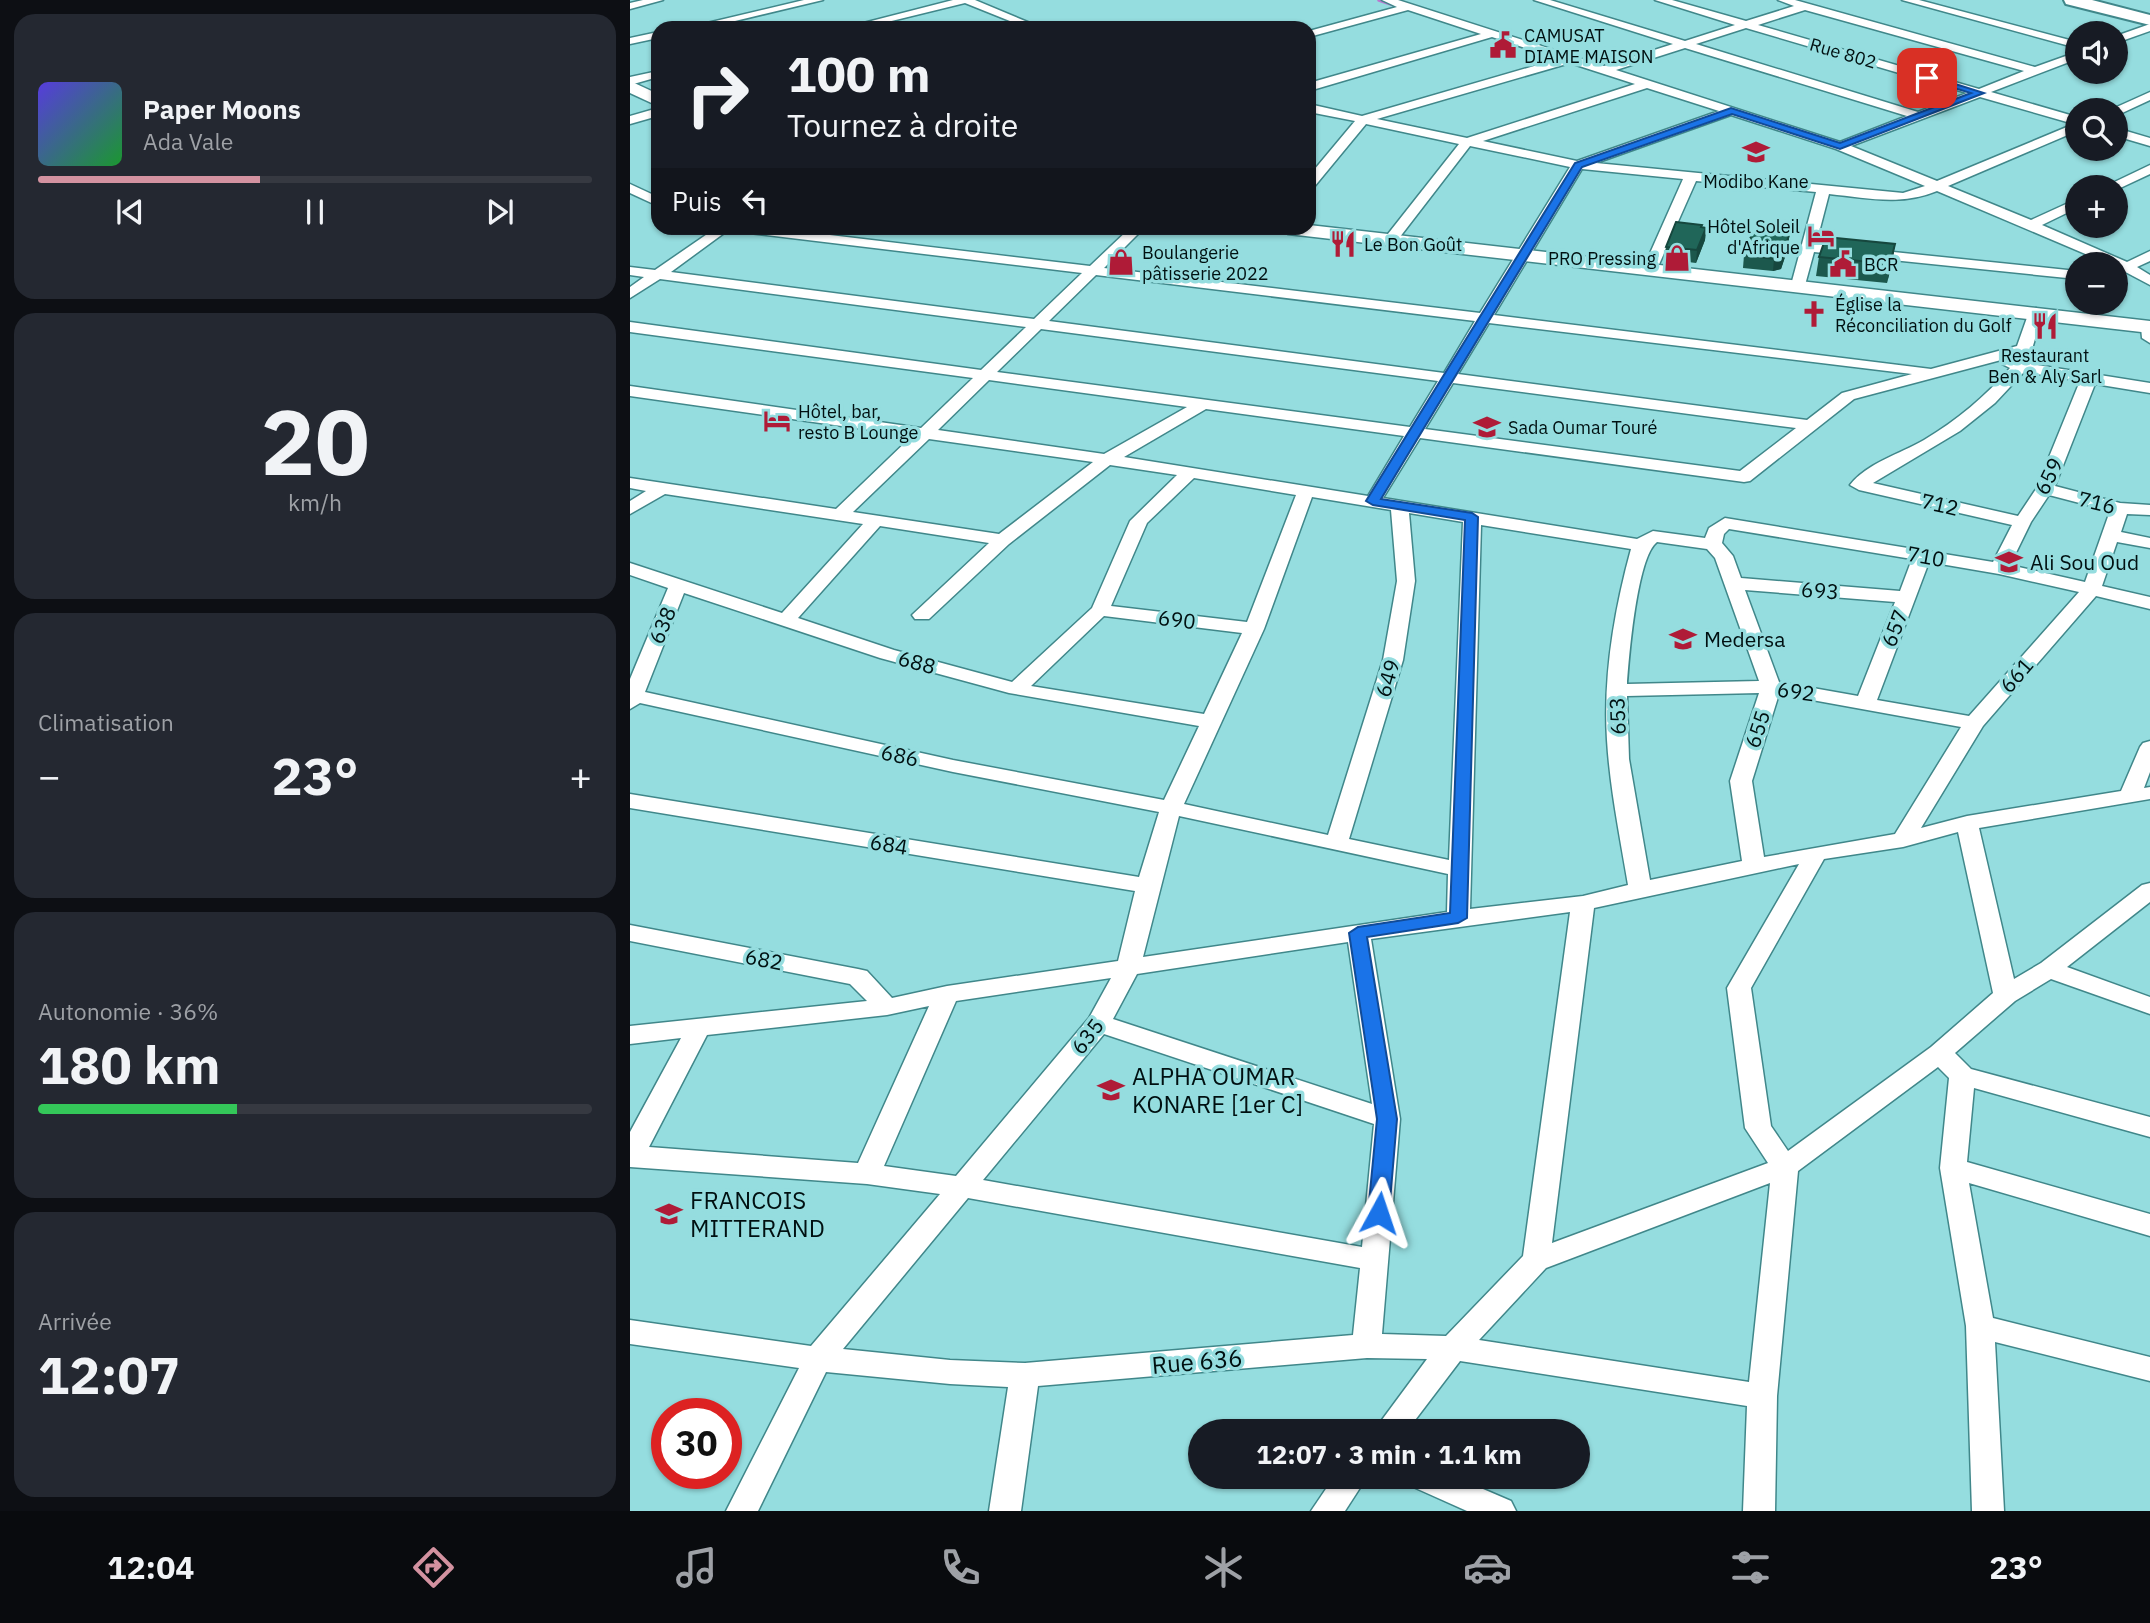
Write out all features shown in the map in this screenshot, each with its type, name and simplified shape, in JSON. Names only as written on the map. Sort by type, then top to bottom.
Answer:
[{"type":"main road","points":[[2072,0],[2150,20]]},
{"type":"street","points":[[630,6],[659,0]]},
{"type":"street","points":[[723,21],[818,0]]},
{"type":"street","points":[[878,21],[966,0],[1019,21]]},
{"type":"street","points":[[1387,0],[1840,146],[2093,252]]},
{"type":"street","points":[[1316,32],[1434,0]]},
{"type":"street","points":[[1539,0],[1920,116]]},
{"type":"street","name":"Rue 802","points":[[1660,0],[2065,118]]},
{"type":"street","points":[[1684,7],[1707,0]]},
{"type":"street","points":[[1783,0],[2036,71]]},
{"type":"street","points":[[1604,70],[1824,0]]},
{"type":"street","points":[[1908,0],[2065,42]]},
{"type":"street","points":[[2128,35],[2150,27]]},
{"type":"street","points":[[1316,85],[1492,34]]},
{"type":"street","points":[[630,41],[651,36]]},
{"type":"street","points":[[1316,176],[1363,119],[1570,59]]},
{"type":"street","points":[[1840,146],[2065,60]]},
{"type":"street","points":[[630,83],[651,76]]},
{"type":"street","points":[[630,83],[651,96]]},
{"type":"street","points":[[1391,239],[1467,142],[1646,83]]},
{"type":"street","points":[[2128,106],[2150,96]]},
{"type":"street","points":[[1316,109],[1578,165],[1903,197],[2065,132]]},
{"type":"street","points":[[1373,501],[1578,165],[1731,111]]},
{"type":"street","points":[[630,120],[651,115]]},
{"type":"street","points":[[2128,136],[2150,142]]},
{"type":"street","points":[[2128,179],[2150,169]]},
{"type":"street","points":[[1650,269],[1691,177]]},
{"type":"street","points":[[630,188],[651,198]]},
{"type":"street","points":[[1798,285],[1823,190]]},
{"type":"street","points":[[2031,225],[2065,209]]},
{"type":"street","points":[[1316,231],[2036,312],[2150,331]]},
{"type":"street","points":[[630,294],[714,235]]},
{"type":"street","points":[[800,235],[1937,372]]},
{"type":"street","points":[[839,516],[1130,235]]},
{"type":"street","points":[[1807,247],[2065,274]]},
{"type":"street","points":[[2128,266],[2150,255]]},
{"type":"street","points":[[2128,268],[2150,282]]},
{"type":"street","points":[[630,271],[1809,425]]},
{"type":"street","points":[[2128,280],[2150,282]]},
{"type":"street","points":[[630,327],[1744,478],[1849,396],[2024,349],[2036,312]]},
{"type":"street","points":[[1999,356],[2020,367],[2150,388]]},
{"type":"street","name":"712","points":[[2020,367],[2000,390],[1967,420],[1877,471],[1858,485],[2022,522]]},
{"type":"street","name":"659","points":[[1999,568],[2022,522],[2045,489],[2089,379]]},
{"type":"street","points":[[630,391],[1107,459],[1641,545],[1653,536],[1718,550]]},
{"type":"street","points":[[922,615],[1003,540],[1107,459],[1204,404]]},
{"type":"street","points":[[1016,689],[1100,610],[1139,521],[1191,472]]},
{"type":"street","points":[[630,483],[1003,540]]},
{"type":"street","points":[[630,509],[662,488]]},
{"type":"street","name":"716","points":[[2045,489],[2120,508],[2150,510]]},
{"type":"street","name":"635","points":[[742,1511],[818,1359],[1100,1023],[1128,968],[1171,808],[1254,629],[1306,491]]},
{"type":"street","name":"649","points":[[1336,845],[1393,660],[1406,582],[1399,505]]},
{"type":"street","name":"661","points":[[1903,840],[1974,723],[2092,589],[2120,508]]},
{"type":"street","points":[[1458,918],[1472,517]]},
{"type":"street","points":[[786,620],[875,522]]},
{"type":"street","name":"710","points":[[1718,550],[1715,532],[1725,523],[1999,568],[2150,603]]},
{"type":"street","points":[[2112,536],[2150,542]]},
{"type":"street","name":"653","points":[[1640,888],[1618,743],[1616,690],[1629,587],[1641,545]]},
{"type":"street","name":"655","points":[[1718,550],[1734,583],[1771,687],[1741,781],[1754,867]]},
{"type":"street","name":"657","points":[[1866,702],[1923,555]]},
{"type":"street","name":"688","points":[[630,569],[887,654],[1016,689],[1213,722]]},
{"type":"street","name":"693","points":[[1734,583],[1906,597]]},
{"type":"street","name":"638","points":[[631,698],[678,586]]},
{"type":"street","name":"690","points":[[1100,610],[1254,629]]},
{"type":"street","name":"692","points":[[1616,690],[1771,687],[1974,723]]},
{"type":"street","name":"686","points":[[631,698],[1461,870]]},
{"type":"street","points":[[630,1035],[887,1007],[947,994],[1458,918],[1583,903],[1640,888],[1816,853],[1903,840],[1968,823],[2140,795],[2150,747]]},
{"type":"street","name":"684","points":[[630,802],[1148,886]]},
{"type":"street","points":[[1968,823],[2006,996]]},
{"type":"street","points":[[1759,1511],[1762,1396],[1785,1167],[1758,1128],[1739,988],[1816,853]]},
{"type":"street","points":[[1398,1419],[1453,1348],[1536,1260],[1785,1167],[1940,1053],[2006,996],[2049,969],[2145,899]]},
{"type":"street","points":[[1536,1260],[1583,903]]},
{"type":"street","name":"682","points":[[630,933],[858,977],[887,1007]]},
{"type":"street","points":[[1358,933],[1387,1119],[1367,1346]]},
{"type":"street","points":[[2049,969],[2150,1006]]},
{"type":"street","points":[[867,1174],[947,994]]},
{"type":"street","points":[[1100,1023],[1387,1119]]},
{"type":"street","points":[[699,1027],[631,1156],[867,1174],[962,1187],[1374,1260]]},
{"type":"street","points":[[1940,1053],[1962,1076],[2150,1127]]},
{"type":"street","points":[[1962,1076],[1953,1168],[1980,1326],[1988,1511]]},
{"type":"street","points":[[1953,1168],[2150,1225]]},
{"type":"street","points":[[1980,1326],[2150,1369]]},
{"type":"street","name":"Rue 636","points":[[630,1332],[818,1359],[950,1372],[1025,1375],[1367,1346],[1453,1348],[1762,1396]]},
{"type":"street","points":[[1005,1511],[1025,1375]]},
{"type":"street","points":[[1327,1511],[1343,1489]]},
{"type":"street","points":[[1450,1489],[1500,1511]]},
{"type":"building","points":[[1676,222],[1702,225],[1701,227],[1706,228],[1697,250],[1666,247]]},
{"type":"building","points":[[1753,231],[1789,235],[1782,257],[1774,259],[1744,255]]},
{"type":"building","points":[[1826,237],[1895,244],[1890,264],[1819,257]]},
{"type":"waterway","points":[[1379,0],[1394,5]]},
{"type":"place","name":"CAMUSAT DIAME MAISON","points":[[1503,45]]},
{"type":"place","name":"Modibo Kane","points":[[1756,152]]},
{"type":"place","name":"Hôtel Soleil d'Afrique","points":[[1821,236]]},
{"type":"place","name":"Le Bon Goût","points":[[1343,244]]},
{"type":"place","name":"PRO Pressing","points":[[1677,258]]},
{"type":"place","name":"Boulangerie pâtisserie 2022","points":[[1121,262]]},
{"type":"place","name":"BCR","points":[[1843,264]]},
{"type":"place","name":"Église la Réconciliation du Golf","points":[[1814,314]]},
{"type":"place","name":"Restaurant Ben & Aly Sarl","points":[[2045,326]]},
{"type":"place","name":"Hôtel, bar, resto B Lounge","points":[[777,421]]},
{"type":"place","name":"Sada Oumar Touré","points":[[1487,427]]},
{"type":"place","name":"Ali Sou Oud","points":[[2009,562]]},
{"type":"place","name":"Medersa","points":[[1683,639]]},
{"type":"place","name":"ALPHA OUMAR KONARE [1er C]","points":[[1111,1090]]},
{"type":"place","name":"FRANCOIS MITTERAND","points":[[669,1214]]},
{"type":"route","points":[[1379,1213],[1387,1119],[1358,933],[1458,918],[1472,517],[1373,501],[1578,165],[1731,111],[1840,146],[1979,93],[1927,78]]}]
